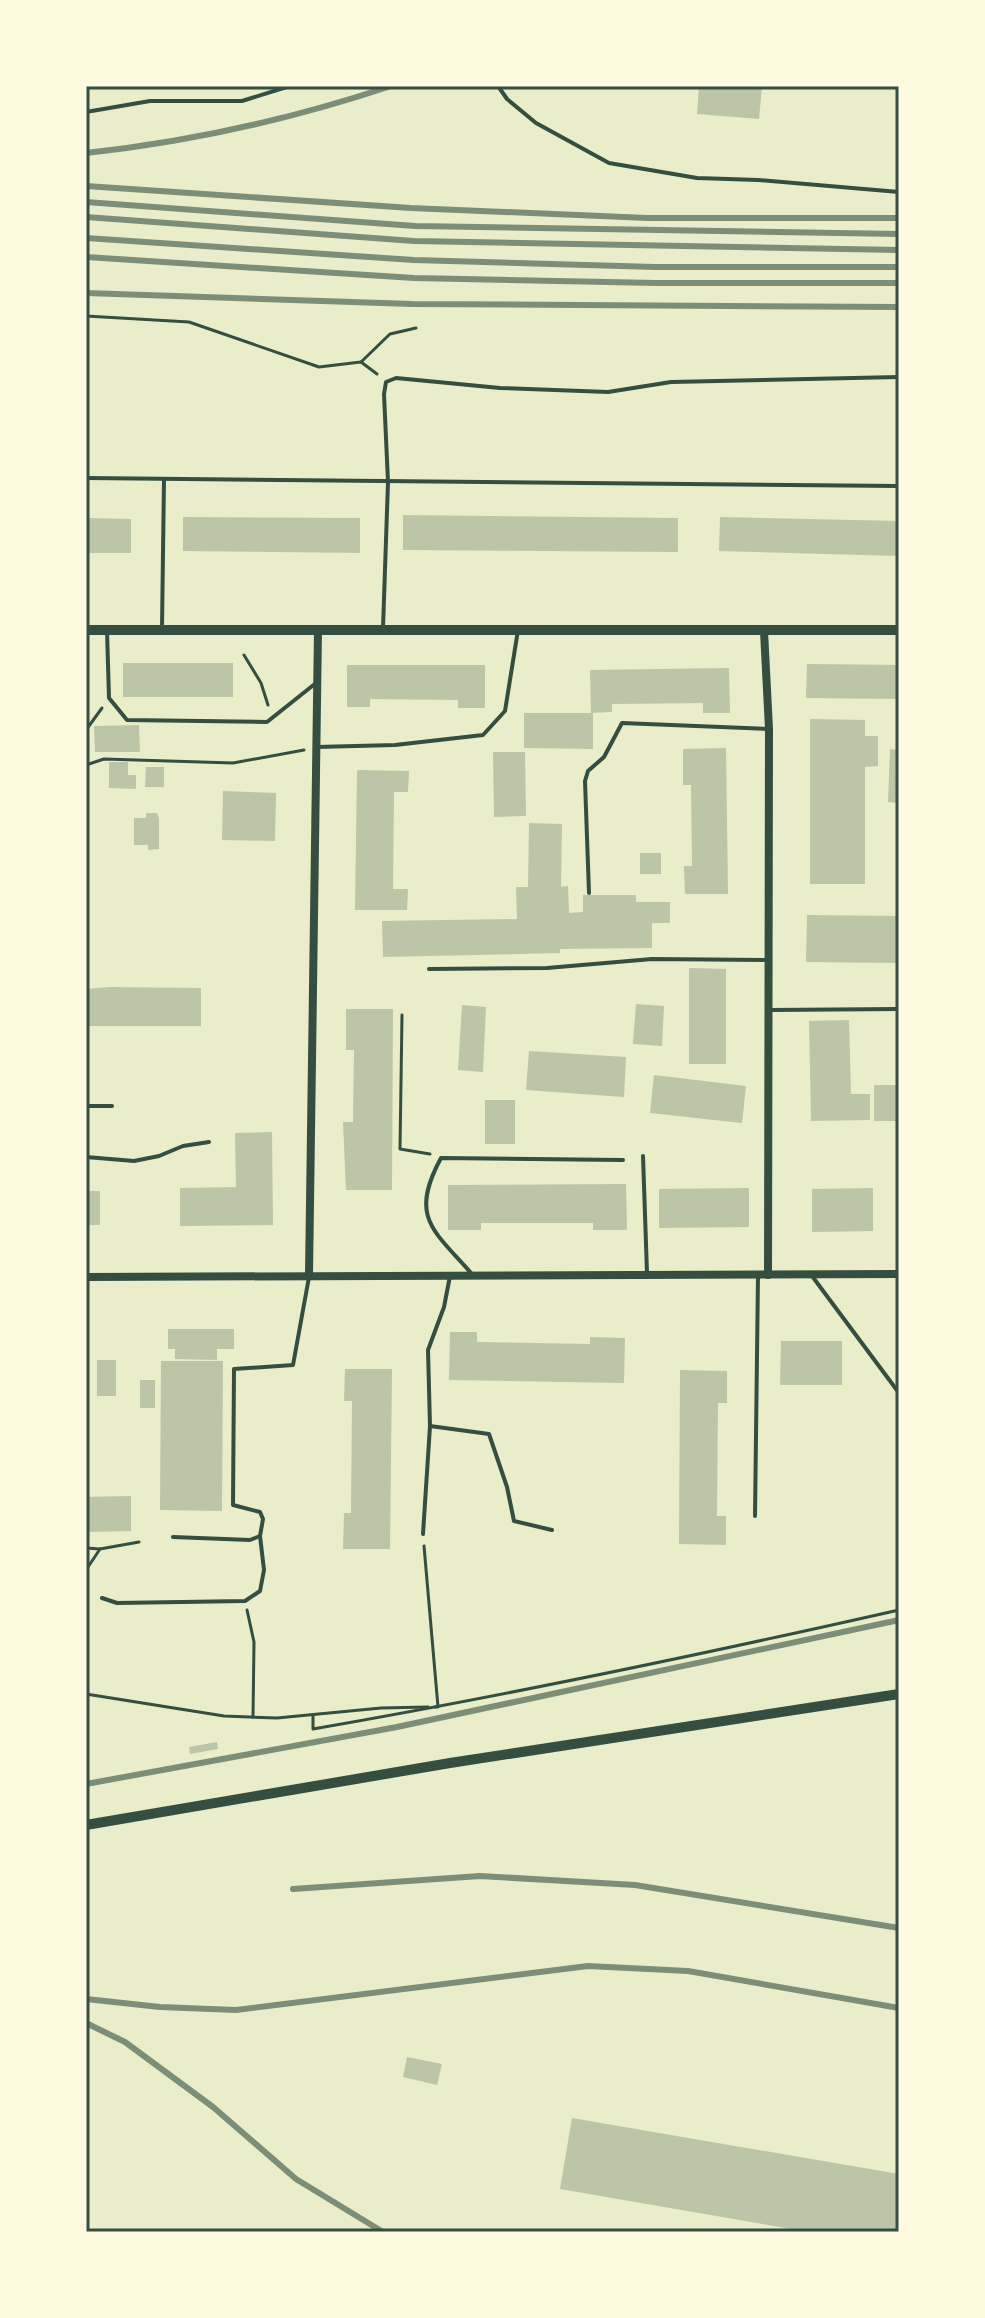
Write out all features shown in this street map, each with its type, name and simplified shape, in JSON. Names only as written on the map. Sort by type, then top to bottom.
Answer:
[{"type":"street","points":[[86,630],[899,630]]},
{"type":"street","points":[[309,1275],[318,630]]},
{"type":"street","points":[[764,631],[769,729],[768,1275]]},
{"type":"street","points":[[86,1277],[899,1274]]},
{"type":"street","points":[[86,1825],[450,1763],[899,1694]]},
{"type":"lane","points":[[86,112],[150,101],[242,101],[290,86]]},
{"type":"lane","points":[[498,86],[507,99],[536,123],[609,163],[697,178],[899,192]]},
{"type":"lane","points":[[383,631],[388,482],[386,382],[396,378],[500,388],[608,392],[671,382],[899,377]]},
{"type":"lane","points":[[86,478],[899,486]]},
{"type":"lane","points":[[162,630],[164,479]]},
{"type":"lane","points":[[107,630],[109,698],[127,720],[267,722],[318,681]]},
{"type":"lane","points":[[316,747],[395,745],[483,735],[505,711],[518,630]]},
{"type":"lane","points":[[589,893],[585,781],[588,771],[604,757],[622,723],[769,729]]},
{"type":"lane","points":[[429,969],[547,968],[652,959],[767,960]]},
{"type":"lane","points":[[768,1010],[899,1009]]},
{"type":"lane","points":[[86,1106],[112,1106]]},
{"type":"lane","points":[[86,1157],[134,1161],[159,1156],[183,1146],[209,1142]]},
{"type":"lane","points":[[643,1156],[647,1275]]},
{"type":"lane","points":[[472,1275],[429,1224],[428,1188],[441,1158],[623,1160]]},
{"type":"lane","points":[[102,1598],[117,1603],[245,1601],[260,1591],[264,1570],[260,1536],[263,1519],[260,1512],[233,1505],[234,1369],[293,1365],[309,1275]]},
{"type":"lane","points":[[423,1534],[430,1426],[428,1350],[444,1307],[450,1275]]},
{"type":"lane","points":[[755,1516],[758,1275]]},
{"type":"lane","points":[[811,1275],[899,1393]]},
{"type":"lane","points":[[430,1426],[489,1434],[507,1487],[514,1521],[552,1530]]},
{"type":"lane","points":[[173,1537],[250,1540],[260,1536]]},
{"type":"path","points":[[86,316],[189,322],[319,367],[361,362],[390,334],[416,328]]},
{"type":"path","points":[[361,362],[386,382]]},
{"type":"path","points":[[244,655],[261,683],[269,711],[267,722]]},
{"type":"path","points":[[86,730],[109,698]]},
{"type":"path","points":[[86,765],[104,759],[233,763],[316,747]]},
{"type":"path","points":[[402,1015],[400,1149],[441,1158]]},
{"type":"path","points":[[423,1534],[438,1707]]},
{"type":"path","points":[[86,1548],[100,1549],[139,1542]]},
{"type":"path","points":[[86,1570],[100,1549]]},
{"type":"path","points":[[245,1601],[254,1642],[253,1717]]},
{"type":"path","points":[[313,1715],[313,1729],[438,1707],[745,1645],[899,1610]]},
{"type":"path","points":[[86,1694],[224,1716],[277,1718],[381,1708],[438,1707]]},
{"type":"building","points":[[699,86],[762,86],[759,119],[697,114]]},
{"type":"building","points":[[403,515],[678,518],[678,552],[403,550]]},
{"type":"building","points":[[183,517],[360,518],[360,553],[183,551]]},
{"type":"building","points":[[720,517],[899,521],[899,556],[719,551]]},
{"type":"building","points":[[86,518],[131,519],[131,553],[86,553]]},
{"type":"building","points":[[123,663],[233,663],[233,697],[123,697]]},
{"type":"building","points":[[807,664],[899,665],[899,699],[806,698]]},
{"type":"building","points":[[347,665],[485,665],[485,708],[458,708],[458,700],[370,699],[370,707],[347,707]]},
{"type":"building","points":[[729,668],[730,713],[703,713],[703,703],[612,704],[612,712],[591,713],[590,670]]},
{"type":"building","points":[[524,713],[593,713],[593,749],[524,748]]},
{"type":"building","points":[[810,719],[865,720],[865,736],[878,736],[878,766],[865,767],[865,884],[810,884]]},
{"type":"building","points":[[139,725],[140,752],[95,752],[94,726]]},
{"type":"building","points":[[726,748],[728,894],[685,894],[684,866],[692,866],[691,785],[683,785],[683,749]]},
{"type":"building","points":[[890,749],[899,750],[899,803],[888,802]]},
{"type":"building","points":[[493,752],[525,752],[526,816],[494,817]]},
{"type":"building","points":[[109,762],[128,762],[128,775],[136,775],[136,789],[109,788]]},
{"type":"building","points":[[146,767],[164,767],[164,787],[145,787]]},
{"type":"building","points":[[357,770],[409,771],[408,792],[394,792],[393,889],[408,889],[407,910],[355,910]]},
{"type":"building","points":[[223,791],[276,793],[275,841],[222,840]]},
{"type":"building","points":[[146,813],[157,813],[159,818],[159,849],[148,850],[148,845],[134,845],[134,818],[146,818]]},
{"type":"building","points":[[529,823],[562,824],[561,887],[568,886],[569,913],[583,912],[583,895],[636,895],[636,902],[670,902],[670,923],[652,923],[652,948],[383,957],[382,921],[517,919],[516,887],[528,887]]},
{"type":"building","points":[[640,853],[661,853],[661,874],[640,874]]},
{"type":"building","points":[[807,915],[899,916],[899,963],[806,962]]},
{"type":"building","points":[[689,968],[726,969],[726,1064],[689,1064]]},
{"type":"building","points":[[201,988],[201,1026],[86,1026],[86,989]]},
{"type":"building","points":[[636,1004],[664,1006],[662,1046],[633,1044]]},
{"type":"building","points":[[462,1005],[486,1007],[483,1072],[458,1070]]},
{"type":"building","points":[[346,1009],[393,1009],[392,1190],[346,1190],[343,1122],[353,1122],[354,1050],[346,1050]]},
{"type":"building","points":[[849,1020],[851,1094],[870,1094],[870,1120],[811,1121],[809,1021]]},
{"type":"building","points":[[529,1051],[626,1057],[624,1097],[526,1090]]},
{"type":"building","points":[[654,1075],[746,1086],[742,1123],[650,1113]]},
{"type":"building","points":[[874,1085],[899,1085],[899,1121],[874,1121]]},
{"type":"building","points":[[485,1100],[515,1100],[515,1144],[485,1144]]},
{"type":"building","points":[[272,1132],[273,1225],[180,1226],[180,1188],[236,1187],[235,1133]]},
{"type":"building","points":[[626,1184],[627,1230],[593,1230],[593,1223],[481,1223],[481,1230],[448,1230],[448,1185]]},
{"type":"building","points":[[749,1188],[749,1227],[659,1228],[659,1189]]},
{"type":"building","points":[[873,1188],[873,1231],[812,1232],[812,1189]]},
{"type":"building","points":[[86,1191],[100,1191],[100,1225],[86,1225]]},
{"type":"building","points":[[168,1329],[234,1329],[234,1349],[217,1349],[217,1360],[175,1359],[175,1349],[168,1349]]},
{"type":"building","points":[[450,1332],[477,1332],[477,1342],[590,1344],[590,1337],[625,1338],[624,1383],[449,1380]]},
{"type":"building","points":[[781,1341],[842,1341],[842,1385],[780,1385]]},
{"type":"building","points":[[97,1360],[116,1360],[116,1396],[97,1396]]},
{"type":"building","points":[[161,1361],[223,1361],[222,1511],[160,1510]]},
{"type":"building","points":[[345,1369],[392,1369],[390,1549],[343,1549],[344,1513],[351,1513],[352,1401],[344,1401]]},
{"type":"building","points":[[680,1370],[727,1371],[727,1403],[718,1403],[717,1516],[726,1516],[726,1545],[679,1544]]},
{"type":"building","points":[[140,1380],[155,1380],[155,1408],[140,1408]]},
{"type":"building","points":[[131,1496],[131,1531],[86,1532],[86,1497]]},
{"type":"building","points":[[217,1742],[218,1749],[190,1754],[189,1747]]},
{"type":"building","points":[[407,2057],[442,2064],[437,2085],[403,2077]]},
{"type":"building","points":[[572,2118],[899,2174],[899,2232],[808,2232],[560,2189]]},
{"type":"railway","points":[[86,153],[163,143],[240,128],[391,86]]},
{"type":"railway","points":[[86,186],[411,208],[647,218],[899,218]]},
{"type":"railway","points":[[86,202],[415,226],[899,234]]},
{"type":"railway","points":[[86,217],[414,241],[899,250]]},
{"type":"railway","points":[[86,238],[414,260],[655,267],[899,267]]},
{"type":"railway","points":[[86,257],[414,278],[656,283],[899,283]]},
{"type":"railway","points":[[86,293],[412,304],[899,307]]},
{"type":"railway","points":[[86,1784],[397,1727],[899,1620]]},
{"type":"railway","points":[[293,1889],[480,1876],[635,1885],[899,1928]]},
{"type":"railway","points":[[86,1999],[160,2007],[236,2010],[588,1966],[688,1971],[899,2008]]},
{"type":"railway","points":[[86,2023],[125,2042],[213,2107],[296,2179],[383,2232]]}]
